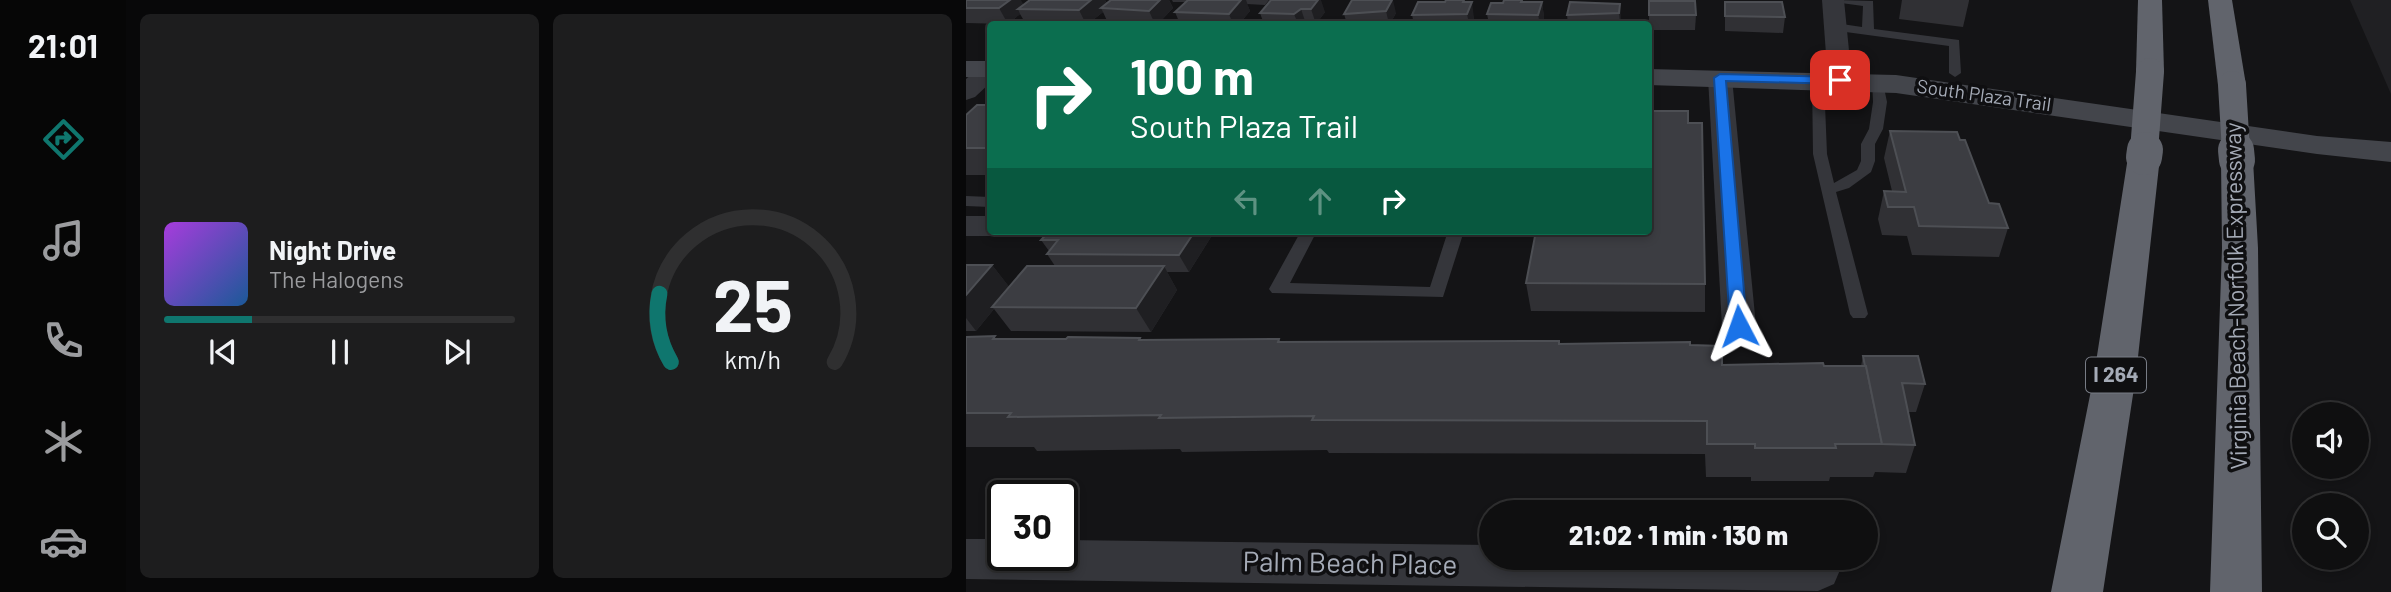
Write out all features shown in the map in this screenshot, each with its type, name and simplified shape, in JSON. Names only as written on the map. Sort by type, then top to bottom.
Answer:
[{"type":"highway","name":"I 264","points":[[2077,592],[2112,401],[2132,271],[2150,72],[2150,0]]},
{"type":"highway","name":"Virginia Beach-Norfolk Expressway","points":[[2220,0],[2232,85],[2240,248],[2236,592]]},
{"type":"main road","points":[[966,52],[987,53]]},
{"type":"main road","name":"South Plaza Trail","points":[[1652,61],[1832,75],[1877,83],[1974,93],[2317,145],[2391,152]]},
{"type":"main road","points":[[966,69],[987,70]]},
{"type":"main road","name":"South Plaza Trail","points":[[1652,77],[1955,73],[2066,85],[2391,133]]},
{"type":"street","points":[[1832,75],[1835,27],[1833,0]]},
{"type":"street","points":[[966,92],[987,73]]},
{"type":"street","points":[[1720,78],[1739,326]]},
{"type":"street","points":[[966,226],[987,226]]},
{"type":"street","name":"Palm Beach Place","points":[[966,559],[1479,566]]},
{"type":"lane","points":[[1841,0],[1869,3],[1868,32]]},
{"type":"lane","points":[[1835,27],[1955,43],[1955,73]]},
{"type":"lane","points":[[1832,75],[1820,154],[1859,314]]},
{"type":"lane","points":[[1828,190],[1844,185],[1864,172],[1868,161],[1868,144],[1876,129],[1880,103],[1877,83]]},
{"type":"lane","points":[[966,201],[987,202]]},
{"type":"lane","points":[[1307,235],[1278,289],[1437,293],[1455,235]]},
{"type":"shaded area","points":[[2350,0],[2391,0],[2391,94]]},
{"type":"building","points":[[966,0],[1010,0],[999,8],[966,8]]},
{"type":"building","points":[[1030,0],[1091,0],[1079,10],[1018,9]]},
{"type":"building","points":[[1111,0],[1160,0],[1149,11],[1101,8]]},
{"type":"building","points":[[1188,0],[1241,0],[1229,14],[1175,12]]},
{"type":"building","points":[[1271,0],[1318,0],[1311,9],[1301,9],[1294,14],[1260,13]]},
{"type":"building","points":[[1352,0],[1392,0],[1386,11],[1344,14]]},
{"type":"building","points":[[1504,0],[1542,2],[1538,15],[1487,14],[1491,3],[1503,3]]},
{"type":"building","points":[[1649,1],[1695,1],[1696,15],[1649,15]]},
{"type":"building","points":[[1418,2],[1472,2],[1467,14],[1412,15]]},
{"type":"building","points":[[1570,2],[1620,4],[1619,13],[1567,15]]},
{"type":"building","points":[[1725,2],[1782,2],[1785,17],[1725,16]]},
{"type":"building","points":[[977,105],[987,105],[987,148],[966,148],[966,115]]},
{"type":"building","points":[[1652,111],[1688,111],[1688,123],[1702,123],[1705,284],[1526,283],[1535,235],[1652,235]]},
{"type":"building","points":[[1890,131],[1957,132],[1960,140],[1965,140],[1989,203],[1999,204],[2008,228],[1919,226],[1914,207],[1888,207],[1884,191],[1906,192]]},
{"type":"building","points":[[1045,235],[1192,235],[1179,255],[1047,254],[1058,240],[1041,240]]},
{"type":"building","points":[[966,265],[992,265],[966,295]]},
{"type":"building","points":[[1027,266],[1164,266],[1136,308],[992,307]]},
{"type":"building","points":[[995,336],[993,339],[1068,337],[1140,338],[1139,340],[1279,339],[1278,342],[1559,341],[1559,344],[1690,342],[1690,345],[1722,346],[1722,365],[1823,363],[1824,366],[1866,366],[1882,444],[1835,444],[1836,448],[1755,448],[1755,444],[1707,444],[1707,421],[1312,420],[1314,416],[1159,418],[1161,415],[1008,417],[1011,413],[966,413],[966,337]]},
{"type":"building","points":[[1863,356],[1918,356],[1925,384],[1902,383],[1915,445],[1882,444]]},
{"type":"route","points":[[1739,326],[1720,78],[1840,80]]}]
